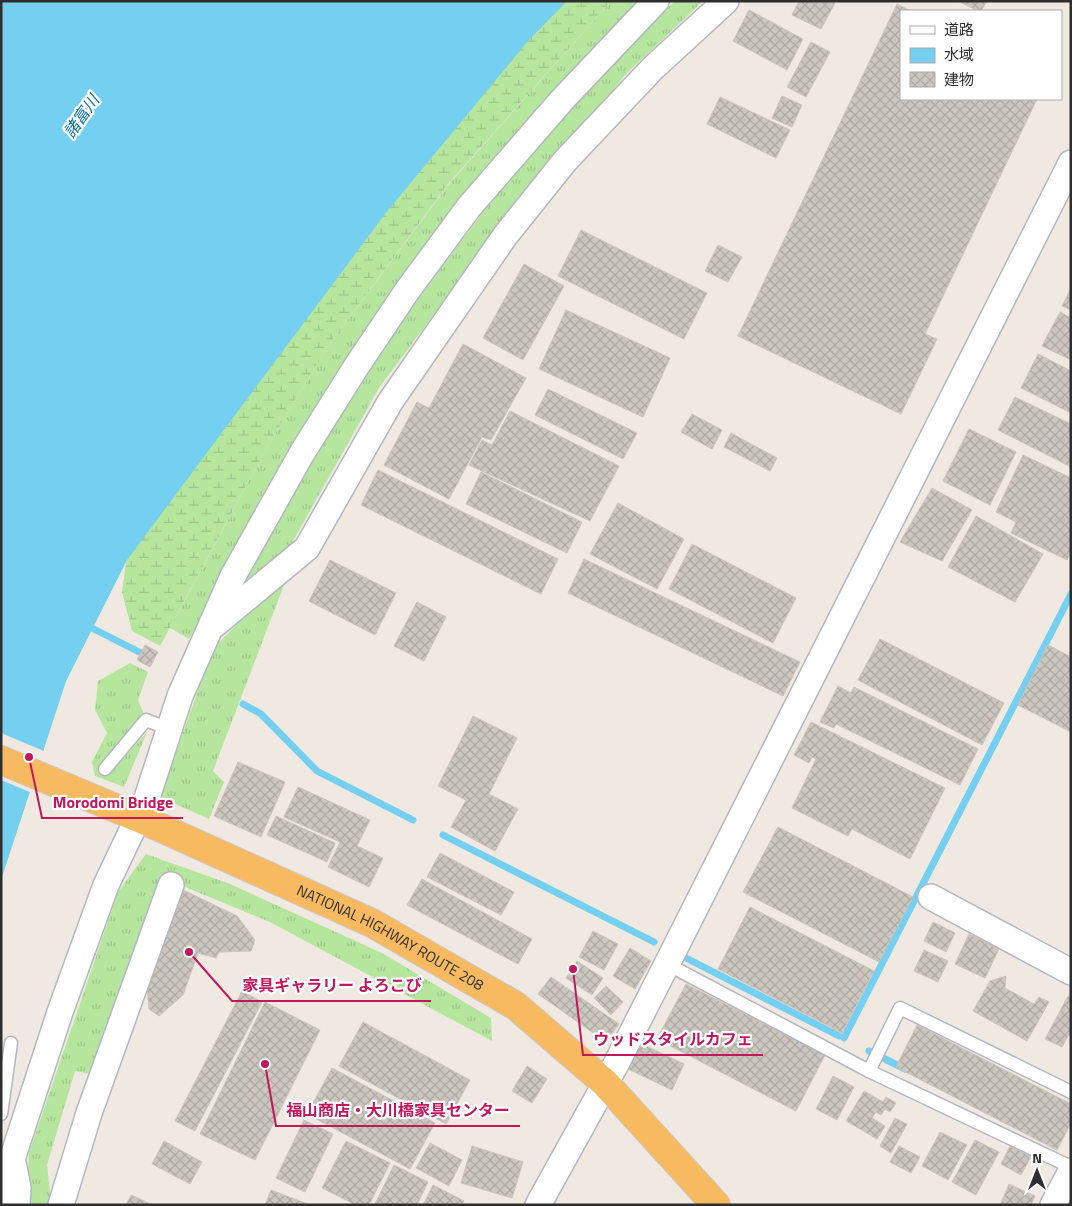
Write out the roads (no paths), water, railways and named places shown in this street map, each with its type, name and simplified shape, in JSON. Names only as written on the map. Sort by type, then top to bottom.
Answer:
[{"type":"highway","name":"NATIONAL HIGHWAY ROUTE 208","points":[[1,760],[139,818],[372,923],[516,1006],[605,1083],[716,1205]]},
{"type":"street","points":[[5,1194],[12,1160],[60,1012],[106,885],[139,818],[180,696],[233,576],[302,453],[408,291],[469,207],[562,100],[656,1]]},
{"type":"street","points":[[208,631],[307,548],[390,402],[505,236],[565,161],[653,68],[726,1]]},
{"type":"street","points":[[538,1205],[667,964],[1071,163]]},
{"type":"street","points":[[61,1205],[89,1113],[171,885]]},
{"type":"street","points":[[931,896],[1071,972]]},
{"type":"street","points":[[1053,1205],[1071,1171]]},
{"type":"lane","points":[[105,770],[146,720],[169,729]]},
{"type":"lane","points":[[667,964],[869,1071],[1071,1167]]},
{"type":"lane","points":[[869,1071],[900,1008],[1071,1092]]},
{"type":"lane","points":[[1,1114],[11,1043]]},
{"type":"water","name":"諸富川","points":[[1,1],[567,1],[528,41],[385,214],[127,560],[66,681],[1,880]]},
{"type":"waterway","points":[[844,1038],[1071,594]]},
{"type":"waterway","points":[[86,625],[147,656]]},
{"type":"waterway","points":[[243,704],[261,714],[317,771],[413,820]]},
{"type":"waterway","points":[[443,835],[654,942]]},
{"type":"waterway","points":[[686,958],[839,1036]]},
{"type":"waterway","points":[[869,1051],[905,1069]]},
{"type":"place","name":"Morodomi Bridge","points":[[29,757]]},
{"type":"place","name":"家具ギャラリー よろこび","points":[[189,952]]},
{"type":"place","name":"ウッドスタイルカフェ","points":[[573,969]]},
{"type":"place","name":"福山商店・大川橋家具センター","points":[[265,1064]]}]
